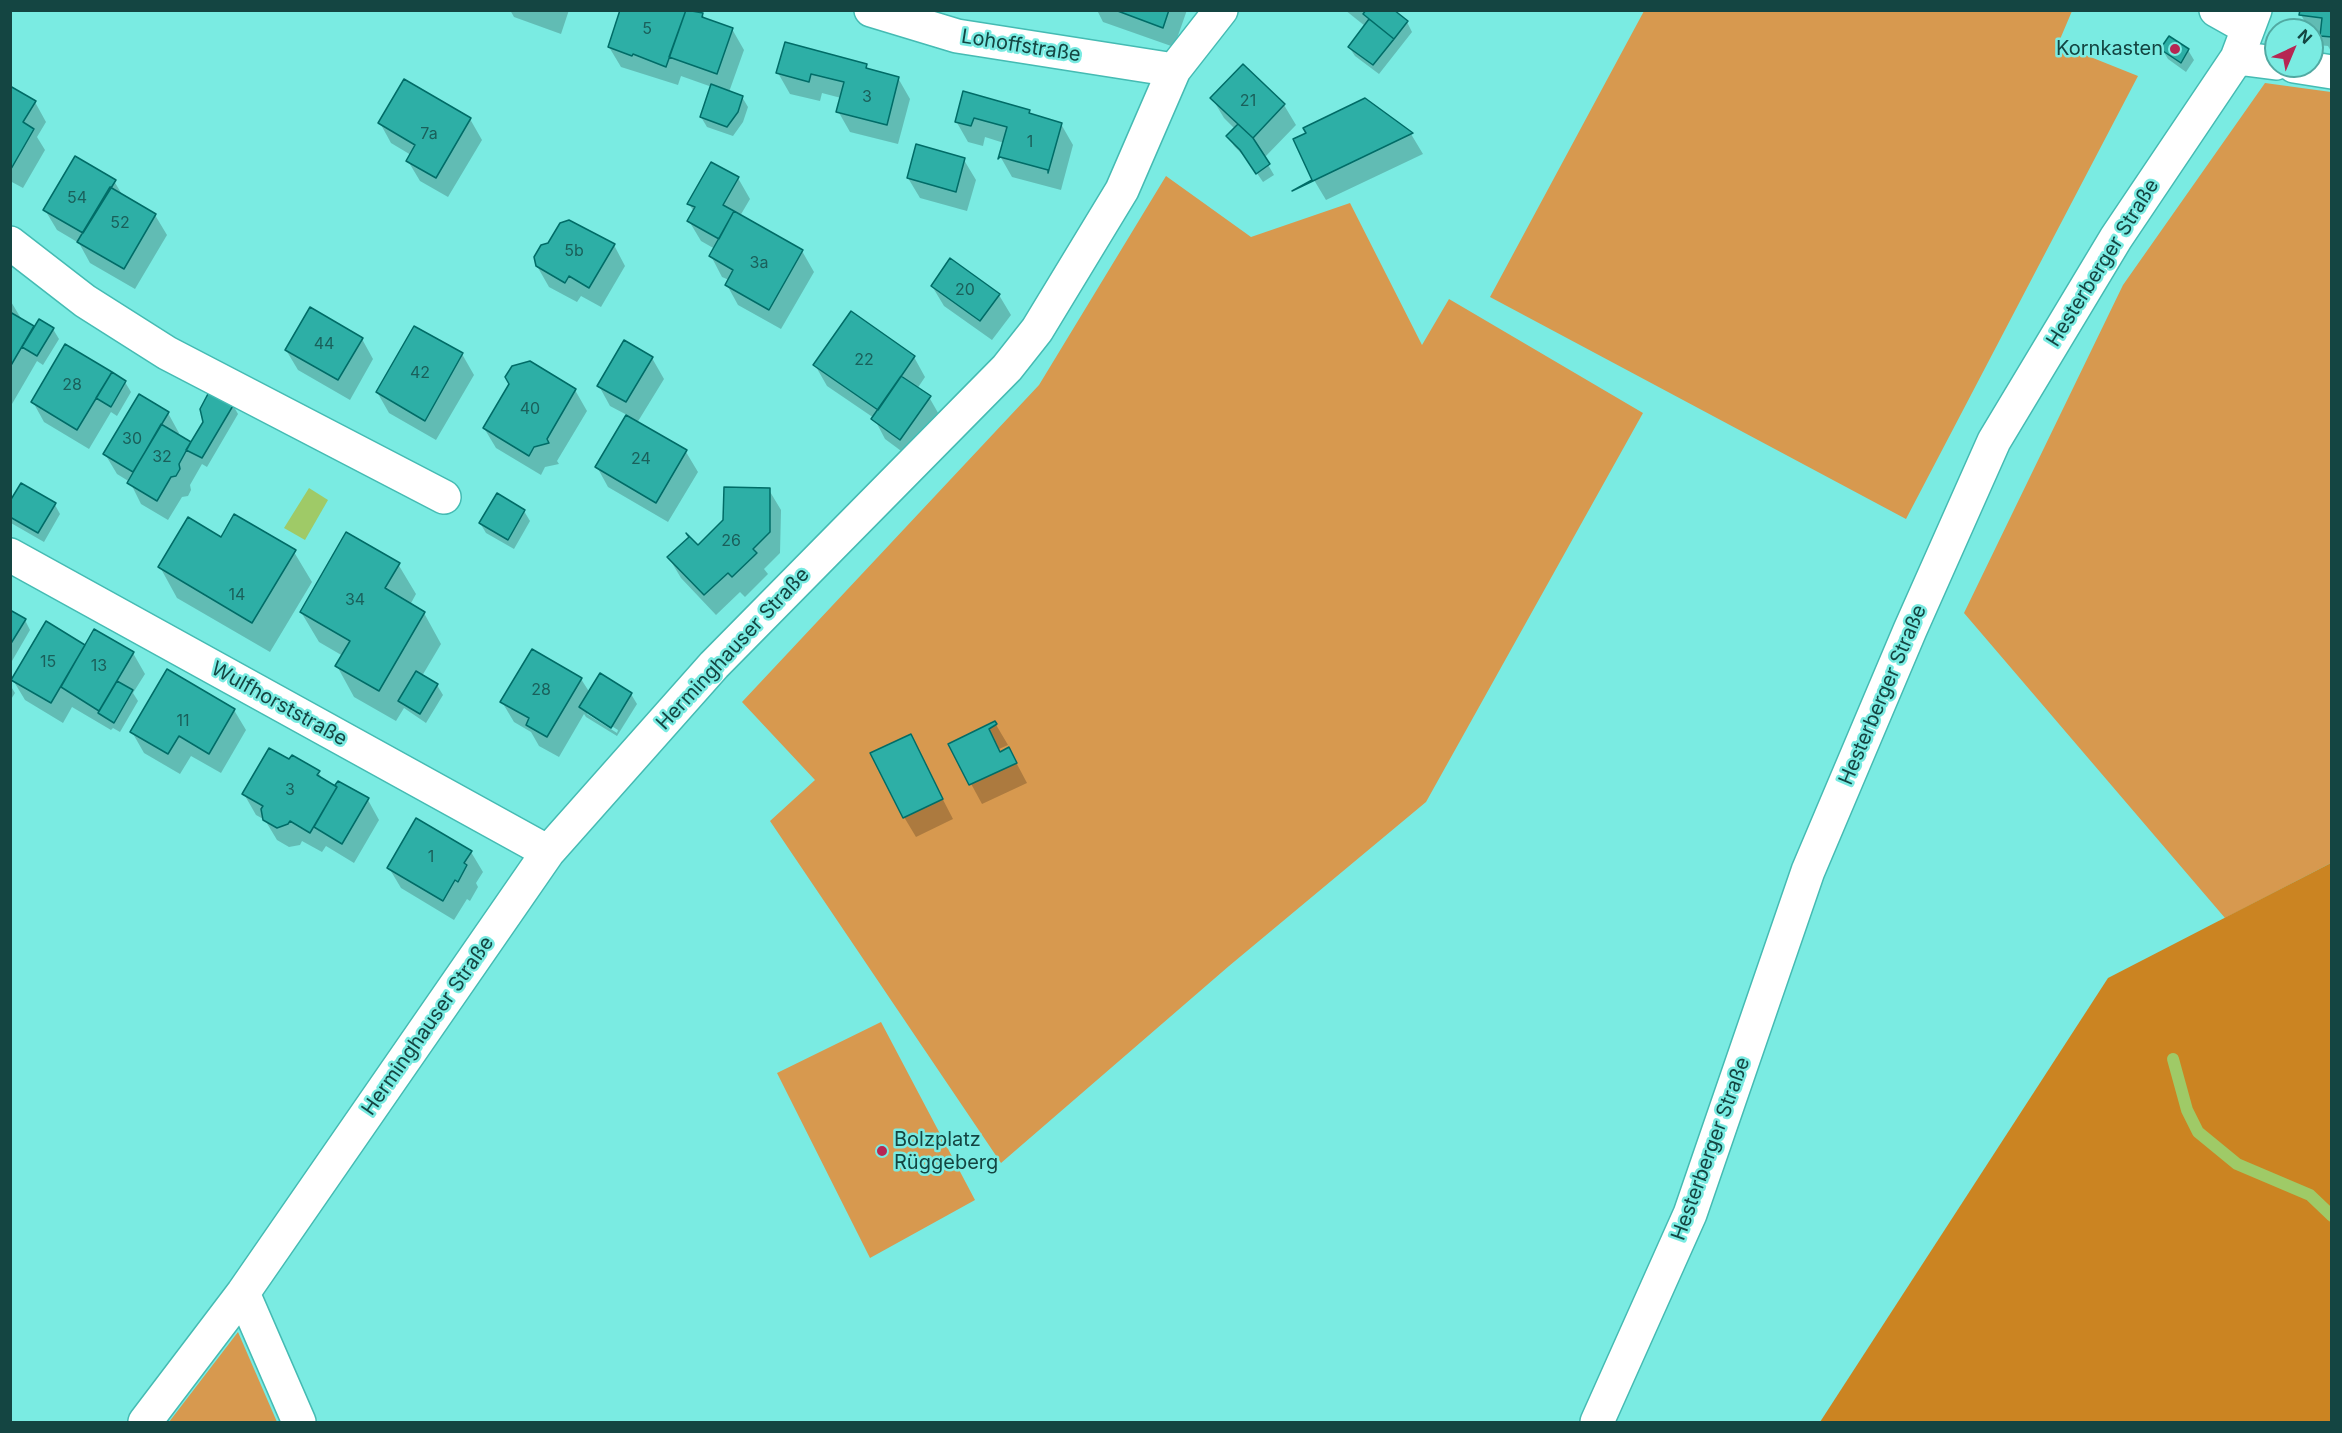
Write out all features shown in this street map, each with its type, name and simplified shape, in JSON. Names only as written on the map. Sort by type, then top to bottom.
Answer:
[{"type":"street","name":"Lohoffstraße","points":[[871,10],[942,21],[957,36],[1174,70]]},
{"type":"street","name":"Herminghauser Straße","points":[[145,1422],[243,1293],[548,852],[714,665],[1007,368],[1037,330],[1122,190],[1174,70],[1221,10]]},
{"type":"street","points":[[2216,10],[2247,32],[2264,50]]},
{"type":"street","name":"Hesterberger Straße","points":[[1597,1422],[1690,1214],[1808,872],[1910,630],[1994,441],[2116,238],[2247,32]]},
{"type":"street","points":[[10,243],[86,301],[167,353],[444,497]]},
{"type":"street","name":"Wulfhorststraße","points":[[10,555],[548,852]]},
{"type":"street","points":[[243,1293],[299,1422]]},
{"type":"shaded area","points":[[1644,11],[2072,11],[2058,44],[2138,76],[1906,519],[1490,297]]},
{"type":"shaded area","points":[[2265,83],[2331,92],[2331,863],[2225,918],[1964,613],[2123,285]]},
{"type":"shaded area","points":[[1166,176],[1251,237],[1350,203],[1422,345],[1449,299],[1643,413],[1426,802],[1229,966],[1001,1163],[770,821],[815,780],[742,702],[1039,385]]},
{"type":"shaded area","points":[[309,488],[328,500],[305,540],[284,528]]},
{"type":"shaded area","points":[[2331,863],[2331,1422],[1820,1422],[2108,978]]},
{"type":"shaded area","name":"Bolzplatz Rüggeberg","points":[[881,1022],[975,1200],[870,1258],[777,1073]]},
{"type":"shaded area","points":[[238,1332],[277,1422],[169,1422]]},
{"type":"building","points":[[620,10],[686,10],[666,67],[608,47]]},
{"type":"building","points":[[686,10],[703,13],[702,17],[733,28],[717,74],[669,57]]},
{"type":"building","points":[[1115,10],[1169,10],[1163,28]]},
{"type":"building","points":[[1366,10],[1394,10],[1408,21],[1394,39],[1363,14]]},
{"type":"building","points":[[2300,10],[2332,10],[2332,37],[2324,36],[2324,18],[2299,15]]},
{"type":"building","points":[[1369,19],[1394,39],[1373,65],[1348,47]]},
{"type":"building","name":"Kornkasten","points":[[2169,36],[2189,49],[2181,63],[2160,49]]},
{"type":"building","points":[[785,42],[867,64],[866,68],[899,77],[887,125],[836,112],[844,82],[811,74],[809,82],[776,73]]},
{"type":"building","points":[[1243,64],[1285,104],[1253,138],[1210,98]]},
{"type":"building","points":[[404,79],[471,118],[436,178],[406,161],[415,145],[378,123]]},
{"type":"building","points":[[711,84],[743,96],[738,112],[727,127],[700,117]]},
{"type":"building","points":[[10,86],[36,101],[23,122],[34,129],[11,169]]},
{"type":"building","points":[[963,91],[1030,110],[1029,113],[1062,123],[1048,173],[1048,170],[1000,157],[998,159],[1007,127],[974,118],[971,126],[955,122]]},
{"type":"building","points":[[1365,98],[1413,133],[1292,191],[1312,180],[1293,139],[1306,133],[1303,128]]},
{"type":"building","points":[[1238,124],[1253,138],[1270,164],[1256,174],[1240,150],[1226,136]]},
{"type":"building","points":[[916,144],[965,158],[956,192],[907,178]]},
{"type":"building","points":[[75,156],[116,180],[83,233],[43,210]]},
{"type":"building","points":[[711,162],[739,177],[723,205],[734,211],[719,239],[687,221],[695,207],[687,204]]},
{"type":"building","points":[[110,187],[156,214],[124,269],[77,242]]},
{"type":"building","points":[[734,211],[803,250],[769,310],[725,285],[733,270],[709,256]]},
{"type":"building","points":[[569,220],[615,244],[589,288],[569,276],[565,283],[536,266],[534,257],[541,245],[548,243],[560,223]]},
{"type":"building","points":[[950,258],[1000,294],[980,321],[931,286]]},
{"type":"building","points":[[310,307],[363,338],[338,380],[285,350]]},
{"type":"building","points":[[851,311],[915,356],[878,410],[813,365]]},
{"type":"building","points":[[10,312],[34,326],[10,367]]},
{"type":"building","points":[[39,319],[54,328],[37,356],[22,347]]},
{"type":"building","points":[[414,326],[463,353],[425,421],[376,392]]},
{"type":"building","points":[[624,340],[653,357],[626,402],[597,386]]},
{"type":"building","points":[[65,344],[112,372],[77,430],[31,402]]},
{"type":"building","points":[[530,361],[576,389],[547,439],[549,443],[534,447],[529,456],[483,428],[509,384],[505,377],[512,366]]},
{"type":"building","points":[[112,372],[126,381],[111,407],[96,398]]},
{"type":"building","points":[[901,376],[931,396],[900,440],[871,419]]},
{"type":"building","points":[[210,390],[234,404],[202,458],[186,450],[203,422],[200,409]]},
{"type":"building","points":[[139,394],[169,412],[133,472],[103,454]]},
{"type":"building","points":[[626,415],[687,450],[656,503],[595,467]]},
{"type":"building","points":[[161,424],[191,442],[179,464],[180,469],[176,476],[171,477],[157,501],[127,483]]},
{"type":"building","points":[[21,483],[56,503],[38,533],[10,517],[10,501]]},
{"type":"building","points":[[724,487],[770,488],[770,532],[753,549],[757,553],[732,577],[728,573],[704,595],[667,557],[689,537],[686,533],[698,545],[723,520]]},
{"type":"building","points":[[497,493],[525,510],[508,540],[479,523]]},
{"type":"building","points":[[234,514],[296,550],[252,623],[158,567],[188,517],[221,537]]},
{"type":"building","points":[[346,532],[400,563],[385,588],[425,612],[379,691],[335,666],[350,641],[300,612]]},
{"type":"building","points":[[10,610],[26,619],[10,645]]},
{"type":"building","points":[[46,621],[85,645],[51,703],[11,680]]},
{"type":"building","points":[[94,629],[134,652],[99,711],[61,687]]},
{"type":"building","points":[[532,649],[582,678],[547,737],[526,725],[529,718],[500,702]]},
{"type":"building","points":[[167,669],[235,709],[209,754],[179,736],[168,754],[130,732]]},
{"type":"building","points":[[416,671],[438,684],[420,714],[398,701]]},
{"type":"building","points":[[600,673],[632,693],[611,728],[579,707]]},
{"type":"building","points":[[117,681],[133,690],[114,723],[98,713]]},
{"type":"building","points":[[995,721],[997,724],[989,729],[1000,752],[1009,747],[1017,763],[969,785],[948,744]]},
{"type":"building","points":[[911,734],[943,799],[903,818],[870,753]]},
{"type":"building","points":[[269,748],[289,759],[292,755],[320,771],[317,775],[337,787],[310,833],[290,821],[277,828],[263,820],[261,809],[263,806],[242,794]]},
{"type":"building","points":[[338,781],[369,798],[342,844],[314,827],[337,787],[335,785]]},
{"type":"building","points":[[416,818],[472,851],[464,863],[467,865],[458,882],[455,880],[443,901],[387,868]]},
{"type":"waterway","points":[[2173,1059],[2187,1110],[2198,1132],[2237,1164],[2310,1195],[2332,1216]]},
{"type":"place","name":"Kornkasten","points":[[2175,49]]},
{"type":"place","name":"Bolzplatz Rüggeberg","points":[[882,1151]]}]
